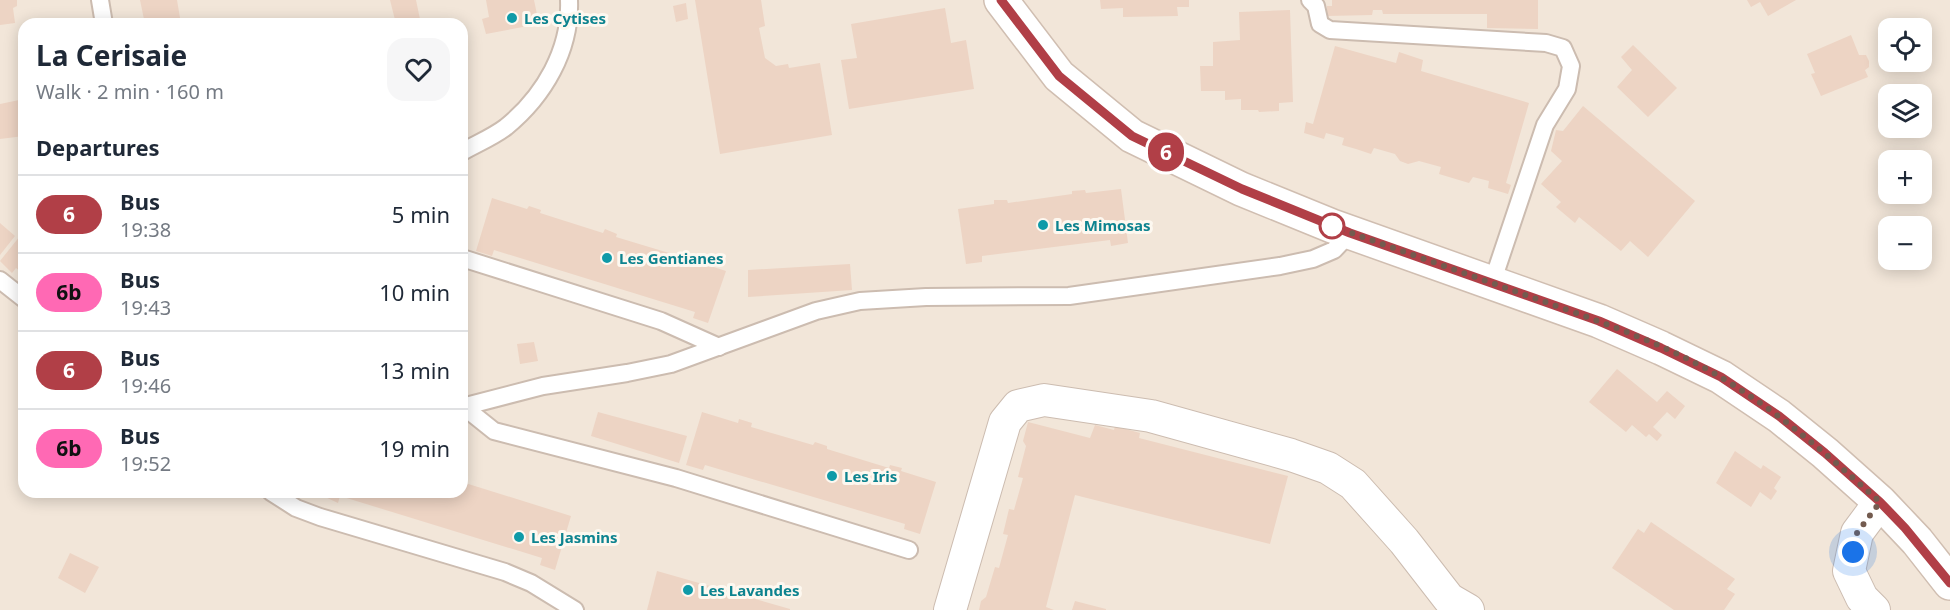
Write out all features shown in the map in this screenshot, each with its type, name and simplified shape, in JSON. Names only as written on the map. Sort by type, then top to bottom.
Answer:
[{"type":"street","points":[[1001,0],[1059,76],[1132,136],[1242,189],[1350,233],[1599,321],[1721,377],[1779,416],[1880,502],[1917,541],[1950,583]]},
{"type":"street","points":[[950,610],[1005,422],[1018,406],[1044,400],[1151,416],[1291,455],[1328,468],[1353,484],[1404,541],[1449,599],[1468,610]]},
{"type":"street","points":[[1874,610],[1862,598],[1849,571],[1857,533],[1880,502]]},
{"type":"lane","points":[[100,0],[103,18]]},
{"type":"lane","points":[[468,150],[505,128],[540,93],[558,62],[570,18],[569,0]]},
{"type":"lane","points":[[1310,0],[1316,6],[1320,24],[1330,30],[1546,43],[1563,48],[1571,66],[1567,89],[1545,125],[1492,283]]},
{"type":"lane","points":[[468,406],[543,386],[670,364],[816,312],[860,302],[926,297],[1069,296],[1280,266],[1313,259],[1334,250],[1350,233]]},
{"type":"lane","points":[[468,260],[662,321],[718,347]]},
{"type":"lane","points":[[0,280],[18,294]]},
{"type":"lane","points":[[468,411],[494,431],[676,478],[909,550]]},
{"type":"lane","points":[[280,498],[296,508],[320,517],[505,572],[531,582],[575,610]]},
{"type":"shaded area","points":[[0,0],[1950,0],[1950,610],[0,610]]},
{"type":"building","points":[[0,0],[17,0],[17,6],[13,8],[15,23],[0,25]]},
{"type":"building","points":[[140,0],[177,0],[180,18],[144,18]]},
{"type":"building","points":[[390,0],[416,0],[420,18],[394,18]]},
{"type":"building","name":"Les Cytises","points":[[486,0],[534,0],[539,24],[486,34],[482,19],[489,17]]},
{"type":"building","points":[[695,0],[761,0],[765,26],[759,28],[765,58],[776,66],[788,64],[789,68],[820,63],[832,135],[720,154]]},
{"type":"building","points":[[1100,0],[1189,0],[1189,7],[1177,7],[1178,16],[1123,17],[1123,8],[1101,9]]},
{"type":"building","points":[[1332,0],[1538,0],[1538,29],[1487,28],[1487,14],[1383,14],[1382,10],[1373,10],[1372,15],[1327,16],[1327,6],[1332,6]]},
{"type":"building","points":[[1747,0],[1796,0],[1768,16],[1760,2],[1751,7]]},
{"type":"building","points":[[686,3],[688,19],[676,22],[673,6]]},
{"type":"building","points":[[945,8],[951,43],[966,40],[974,89],[849,109],[841,60],[857,58],[851,24]]},
{"type":"building","points":[[1290,10],[1293,102],[1279,103],[1279,111],[1241,110],[1241,99],[1225,100],[1225,91],[1201,91],[1200,66],[1213,66],[1213,42],[1240,40],[1239,12]]},
{"type":"building","points":[[1851,35],[1859,55],[1866,55],[1869,61],[1869,67],[1865,70],[1868,77],[1821,96],[1811,74],[1815,73],[1807,54]]},
{"type":"building","points":[[1633,45],[1677,88],[1648,117],[1617,87],[1632,70],[1621,57]]},
{"type":"building","points":[[1335,46],[1396,63],[1399,52],[1423,60],[1421,71],[1529,103],[1506,183],[1511,185],[1508,194],[1488,188],[1489,181],[1473,177],[1469,183],[1439,174],[1441,167],[1419,161],[1408,164],[1400,161],[1395,154],[1374,148],[1371,154],[1342,145],[1344,138],[1326,133],[1324,139],[1304,133],[1306,122],[1313,124]]},
{"type":"building","points":[[18,100],[18,137],[0,139],[0,104]]},
{"type":"building","points":[[1583,106],[1695,201],[1648,257],[1630,241],[1621,251],[1579,217],[1575,223],[1556,207],[1561,202],[1541,184],[1562,161],[1551,151],[1556,130],[1563,131]]},
{"type":"building","name":"Les Mimosas","points":[[1121,189],[1128,243],[1111,246],[1110,240],[982,256],[982,262],[966,264],[958,209],[994,204],[994,200],[1007,200],[1008,203],[1072,194],[1072,191],[1085,190],[1086,193]]},
{"type":"building","name":"Les Gentianes","points":[[492,198],[527,209],[529,206],[541,210],[540,213],[603,233],[605,229],[617,234],[616,237],[679,256],[681,252],[693,257],[692,260],[726,271],[708,323],[693,318],[695,312],[494,250],[492,256],[476,251]]},
{"type":"building","points":[[0,223],[15,236],[0,255]]},
{"type":"building","points":[[18,238],[18,270],[16,268],[12,273],[0,261]]},
{"type":"building","points":[[850,264],[852,290],[748,297],[748,270]]},
{"type":"building","points":[[534,342],[538,361],[520,364],[517,344]]},
{"type":"building","points":[[1617,369],[1657,402],[1667,391],[1685,406],[1675,419],[1667,412],[1653,427],[1662,435],[1657,441],[1649,434],[1646,437],[1632,425],[1626,432],[1589,402]]},
{"type":"building","points":[[598,412],[687,436],[679,463],[591,436]]},
{"type":"building","name":"Les Iris","points":[[702,412],[738,423],[739,419],[752,423],[751,427],[813,445],[815,442],[827,446],[827,449],[889,468],[890,465],[902,468],[901,471],[936,482],[920,534],[904,529],[905,524],[705,465],[703,470],[686,465]]},
{"type":"building","points":[[1028,422],[1090,438],[1095,425],[1114,430],[1115,426],[1140,433],[1139,438],[1288,476],[1270,544],[1075,495],[1046,607],[1054,610],[979,610],[981,601],[986,597],[995,567],[999,568],[1008,535],[1003,534],[1009,509],[1014,510],[1023,478],[1018,477],[1026,446],[1023,441]]},
{"type":"building","points":[[1735,451],[1761,469],[1763,465],[1781,477],[1774,488],[1777,491],[1771,500],[1760,492],[1751,507],[1716,483]]},
{"type":"building","name":"Les Jasmins","points":[[468,484],[571,516],[555,570],[540,565],[542,558],[347,498],[468,498]]},
{"type":"building","name":"Les Jasmins","points":[[327,498],[339,498],[338,503]]},
{"type":"building","points":[[1651,522],[1735,579],[1727,589],[1735,594],[1724,610],[1674,610],[1612,568],[1638,529],[1644,533]]},
{"type":"building","points":[[70,553],[99,567],[85,593],[58,578]]},
{"type":"building","name":"Les Lavandes","points":[[657,571],[790,609],[790,610],[647,610]]},
{"type":"building","points":[[1075,601],[1106,609],[1106,610],[1072,610]]},
{"type":"bus line","name":"6","points":[[1001,0],[1059,76],[1132,136],[1242,189],[1350,233],[1599,321],[1721,377],[1779,416],[1880,502],[1917,541],[1950,583]]},
{"type":"place","name":"Les Cytises","points":[[512,18]]},
{"type":"place","name":"Les Mimosas","points":[[1043,225]]},
{"type":"place","name":"Les Gentianes","points":[[607,258]]},
{"type":"place","name":"Les Iris","points":[[832,476]]},
{"type":"place","name":"Les Jasmins","points":[[519,537]]},
{"type":"place","name":"Les Lavandes","points":[[688,590]]},
{"type":"route","points":[[1332,226],[1599,321],[1721,377],[1779,416],[1880,502],[1857,533],[1853,552]]}]
